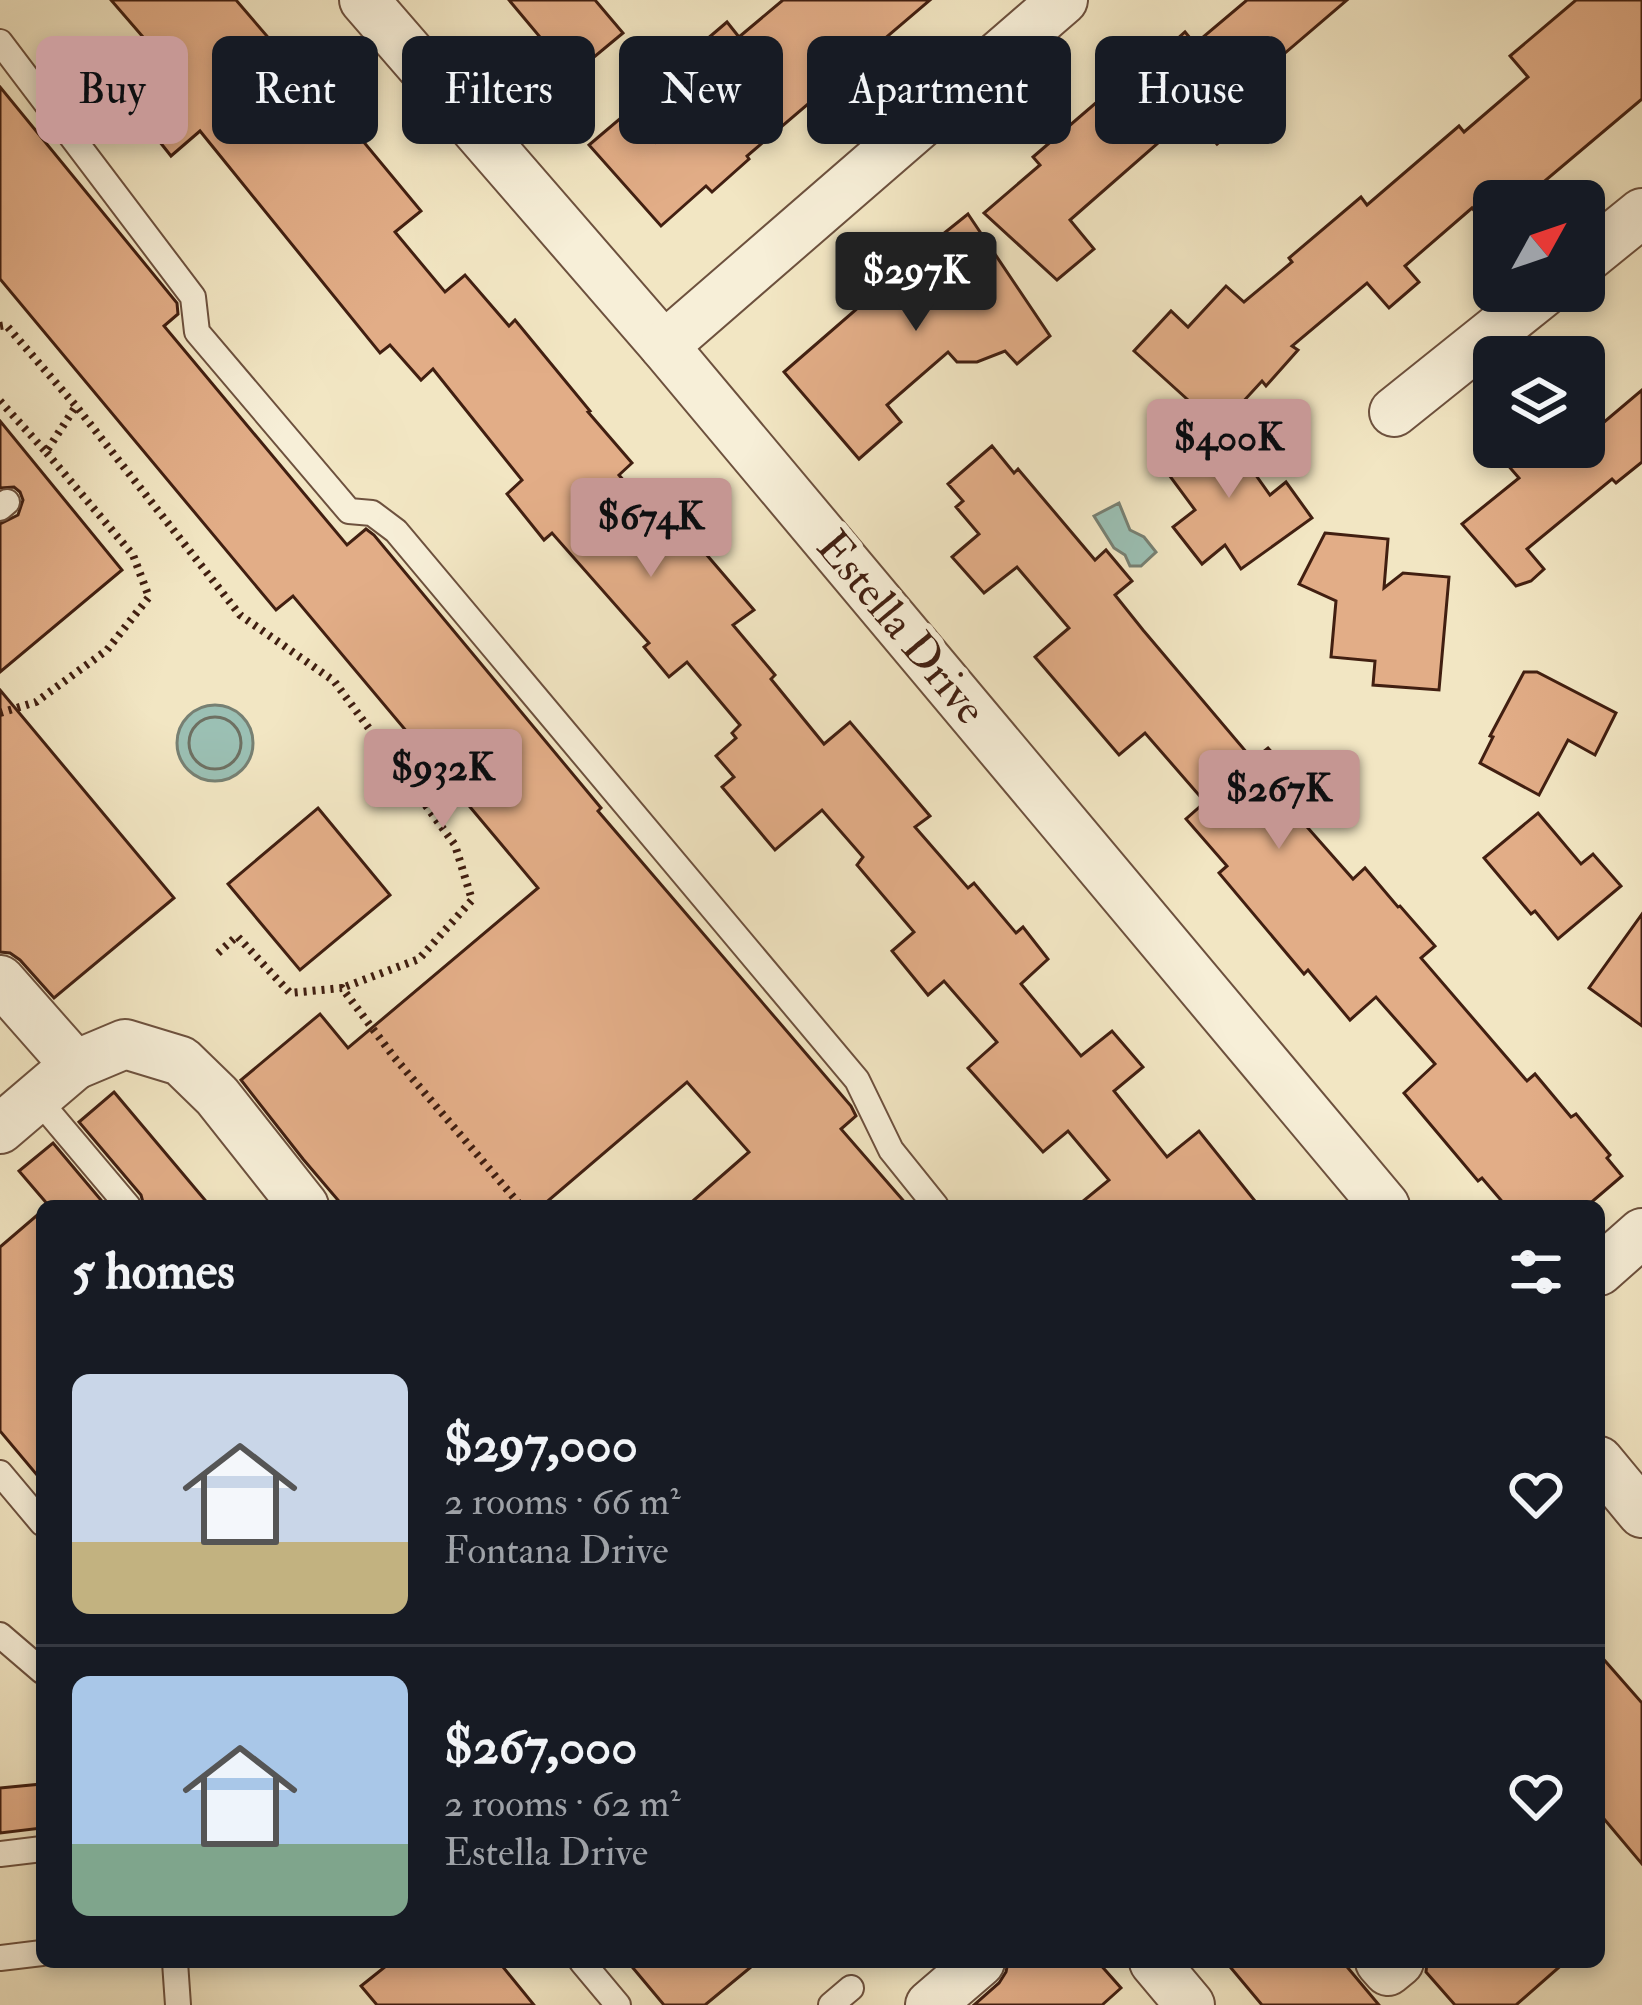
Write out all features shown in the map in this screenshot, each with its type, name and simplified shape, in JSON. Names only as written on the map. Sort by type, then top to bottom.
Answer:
[{"type":"street","name":"Estella Drive","points":[[364,0],[664,346],[1380,1200]]},
{"type":"street","points":[[664,346],[1063,0]]},
{"type":"street","points":[[1605,243],[1642,213]]},
{"type":"street","points":[[1394,412],[1519,312]]},
{"type":"street","points":[[0,980],[75,1065]]},
{"type":"street","points":[[0,1129],[75,1065],[124,1044],[181,1061],[217,1096],[299,1200]]},
{"type":"street","points":[[1605,1266],[1642,1233]]},
{"type":"street","points":[[1605,1468],[1642,1513]]},
{"type":"street","points":[[930,2005],[973,1968]]},
{"type":"street","points":[[1159,1968],[1190,2005]]},
{"type":"lane","points":[[0,42],[193,298],[197,332],[349,511],[372,513],[411,549],[857,1080],[890,1150],[931,1200]]},
{"type":"lane","points":[[36,1097],[123,1200]]},
{"type":"lane","points":[[0,1473],[36,1516]]},
{"type":"lane","points":[[0,1635],[36,1666]]},
{"type":"lane","points":[[0,1854],[36,1850]]},
{"type":"lane","points":[[0,1958],[36,1954]]},
{"type":"lane","points":[[175,1968],[178,2005]]},
{"type":"lane","points":[[587,1968],[618,2005]]},
{"type":"path","points":[[0,326],[6,325],[76,406],[240,615],[334,681],[455,845],[472,900],[418,959],[342,988],[290,993],[236,936],[218,953]]},
{"type":"path","points":[[0,401],[133,556],[148,597],[107,650],[36,701],[0,713]]},
{"type":"path","points":[[46,452],[76,406]]},
{"type":"path","points":[[342,988],[516,1200]]},
{"type":"water","points":[[1119,503],[1130,530],[1144,537],[1156,552],[1141,566],[1130,566],[1094,516]]},
{"type":"water","points":[[215,705],[242,716],[253,743],[242,770],[215,781],[188,770],[177,743],[188,716]]},
{"type":"building","points":[[111,0],[236,0],[267,36],[212,36],[212,144],[365,144],[421,211],[395,232],[445,292],[465,275],[509,326],[515,320],[632,463],[619,475],[664,527],[678,516],[710,550],[706,554],[754,610],[733,625],[824,744],[850,722],[930,816],[915,827],[968,888],[974,883],[1016,933],[1023,927],[1048,959],[1021,984],[1081,1056],[1112,1031],[1143,1067],[1114,1091],[1167,1157],[1199,1131],[1254,1200],[1084,1200],[1109,1180],[1068,1131],[1043,1152],[968,1068],[997,1042],[944,981],[928,995],[892,951],[914,932],[857,865],[863,857],[822,810],[775,850],[722,787],[734,777],[716,756],[736,738],[732,733],[740,725],[687,662],[669,677],[644,647],[649,643],[552,533],[544,540],[507,494],[522,480],[433,369],[421,380],[390,345],[380,353],[200,131],[188,141],[188,36],[142,36]]},
{"type":"building","points":[[509,0],[595,0],[623,33],[595,56],[595,36],[539,36]]},
{"type":"building","points":[[783,0],[930,0],[888,36],[807,36],[807,105],[783,125],[783,36],[740,36]]},
{"type":"building","points":[[1247,0],[1347,0],[1286,52],[1286,36],[1204,36]]},
{"type":"building","points":[[1576,0],[1642,0],[1642,99],[1546,180],[1473,180],[1473,209],[1405,266],[1419,282],[1389,308],[1367,283],[1292,346],[1298,350],[1219,428],[1134,351],[1171,311],[1188,327],[1226,286],[1244,302],[1361,197],[1367,205],[1459,126],[1464,132],[1528,77],[1510,56]]},
{"type":"building","points":[[727,22],[738,36],[711,36]]},
{"type":"building","points":[[0,87],[36,131],[36,144],[47,144],[177,303],[178,314],[164,326],[347,545],[366,529],[374,535],[601,808],[598,811],[851,1106],[856,1116],[841,1129],[903,1200],[694,1200],[749,1152],[687,1082],[549,1200],[338,1200],[241,1080],[320,1014],[348,1048],[538,888],[293,596],[276,610],[0,279]]},
{"type":"building","points":[[1095,104],[1095,144],[1157,144],[1070,220],[1094,249],[1057,280],[984,213],[1040,165],[1033,157],[1048,144],[1071,144],[1071,124]]},
{"type":"building","points":[[619,120],[619,144],[761,144],[712,192],[706,186],[661,226],[589,145]]},
{"type":"building","points":[[161,144],[185,144],[171,156]]},
{"type":"building","points":[[968,214],[1050,336],[1017,364],[1005,351],[977,362],[957,362],[948,352],[887,405],[901,422],[859,459],[784,372]]},
{"type":"building","points":[[1642,390],[1642,462],[1616,483],[1612,479],[1527,549],[1544,569],[1516,586],[1462,524],[1519,478],[1510,468],[1605,468],[1605,421]]},
{"type":"building","points":[[0,421],[122,570],[0,672],[0,524],[18,515],[23,500],[14,487],[0,488]]},
{"type":"building","points":[[1226,433],[1270,495],[1286,482],[1312,518],[1241,569],[1225,545],[1202,564],[1173,527],[1195,510],[1169,475],[1163,444]]},
{"type":"building","points":[[992,446],[1014,473],[1018,469],[1095,560],[1106,550],[1132,581],[1115,595],[1143,630],[1253,760],[1268,748],[1303,787],[1285,802],[1353,879],[1365,868],[1400,906],[1435,946],[1421,958],[1527,1081],[1535,1074],[1571,1117],[1576,1114],[1622,1176],[1594,1200],[1501,1200],[1482,1178],[1478,1181],[1404,1093],[1435,1064],[1376,997],[1350,1020],[1308,970],[1304,974],[1219,873],[1227,866],[1186,819],[1205,802],[1145,733],[1119,755],[1035,657],[1069,628],[1017,567],[984,593],[952,557],[979,534],[956,507],[963,501],[948,484]]},
{"type":"building","points":[[1325,533],[1388,539],[1384,588],[1403,573],[1449,577],[1439,690],[1373,685],[1375,661],[1331,657],[1336,601],[1299,584]]},
{"type":"building","points":[[1524,672],[1537,672],[1616,713],[1595,755],[1568,740],[1539,795],[1480,763]]},
{"type":"building","points":[[0,690],[174,898],[54,998],[20,960],[0,952]]},
{"type":"building","points":[[318,808],[390,895],[300,970],[228,884]]},
{"type":"building","points":[[1538,813],[1581,864],[1593,854],[1621,886],[1558,939],[1484,858]]},
{"type":"building","points":[[1642,914],[1642,1026],[1589,988]]},
{"type":"building","points":[[114,1092],[205,1200],[142,1200],[79,1122]]},
{"type":"building","points":[[53,1143],[101,1200],[44,1200],[19,1171]]},
{"type":"building","points":[[36,1216],[36,1474],[0,1431],[0,1247]]},
{"type":"building","points":[[1605,1661],[1642,1703],[1642,1864],[1605,1820]]},
{"type":"building","points":[[36,1785],[36,1829],[0,1833],[0,1788]]},
{"type":"building","points":[[384,1968],[504,1968],[534,2005],[377,2005],[361,1986]]},
{"type":"building","points":[[633,1968],[750,1968],[705,2005],[664,2005]]},
{"type":"building","points":[[1007,1968],[1103,1968],[1121,1988],[1102,2005],[974,2005]]},
{"type":"building","points":[[1231,1968],[1348,1968],[1379,2005],[1262,2005]]},
{"type":"building","points":[[1426,1968],[1558,1968],[1516,2005],[1455,2005]]}]
